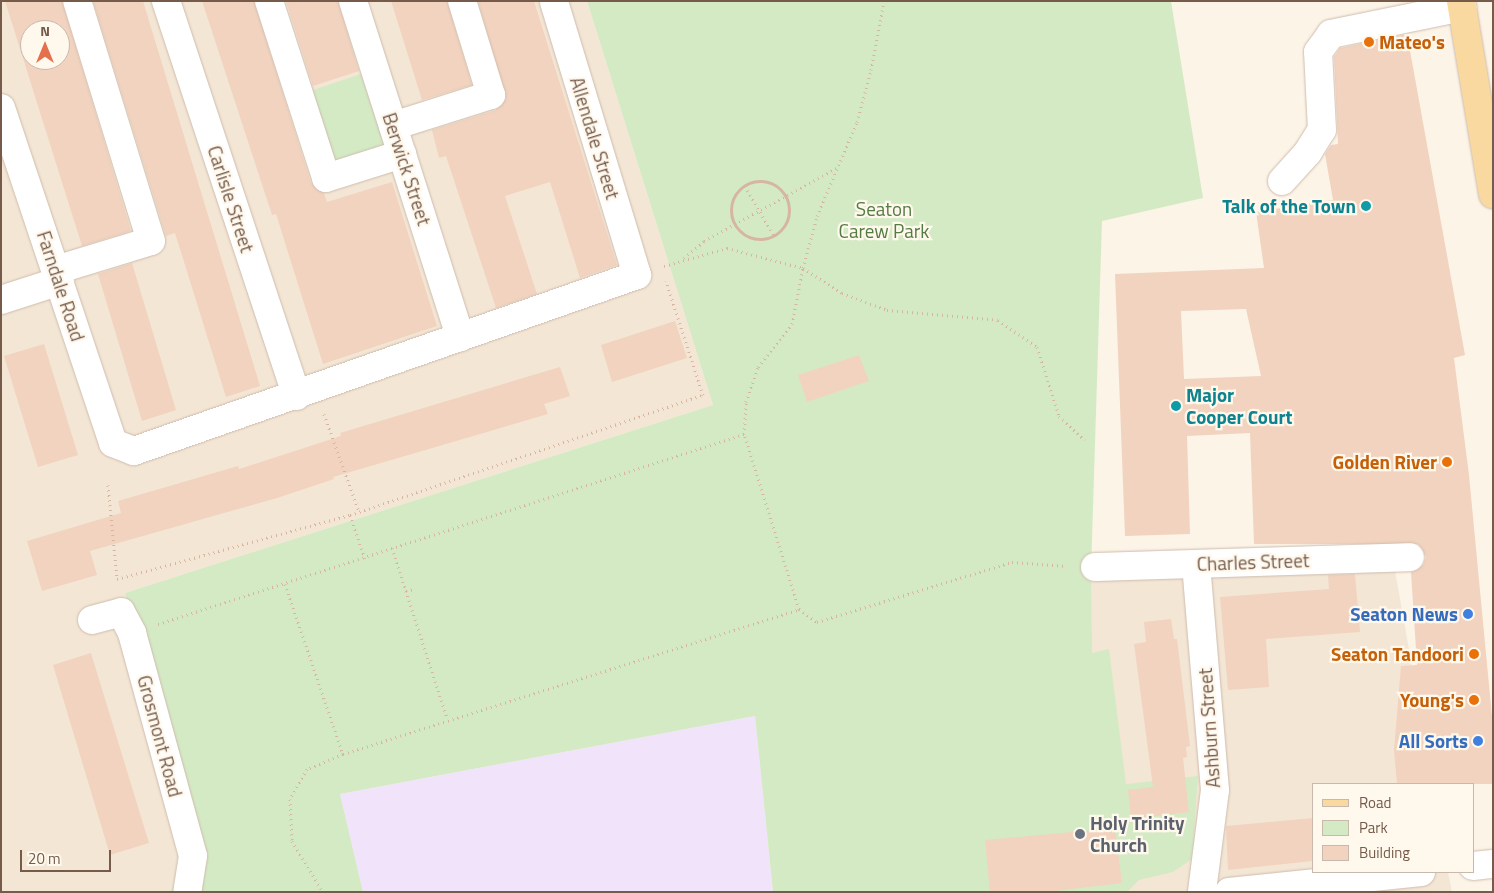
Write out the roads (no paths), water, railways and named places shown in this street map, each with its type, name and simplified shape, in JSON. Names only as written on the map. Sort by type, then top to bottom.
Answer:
[{"type":"main road","points":[[1462,4],[1493,194]]},
{"type":"street","points":[[1,300],[151,241],[77,1]]},
{"type":"street","name":"Carlisle Street","points":[[166,1],[309,401]]},
{"type":"street","points":[[269,1],[326,178],[402,154]]},
{"type":"street","name":"Berwick Street","points":[[353,1],[460,337]]},
{"type":"street","points":[[393,126],[491,95],[462,1]]},
{"type":"street","name":"Allendale Street","points":[[460,337],[637,276],[554,1]]},
{"type":"street","points":[[1282,181],[1308,152],[1322,130],[1318,52],[1331,34],[1462,4]]},
{"type":"street","name":"Farndale Road","points":[[1,108],[113,443],[134,451],[309,401]]},
{"type":"street","points":[[309,401],[460,337]]},
{"type":"street","name":"Charles Street","points":[[1095,567],[1410,557]]},
{"type":"street","name":"Ashburn Street","points":[[1196,564],[1216,790],[1202,892]]},
{"type":"street","name":"Grosmont Road","points":[[92,620],[121,612],[132,633],[192,856],[187,892]]},
{"type":"street","points":[[1474,866],[1493,864]]},
{"type":"street","points":[[1229,892],[1411,873]]},
{"type":"place","name":"Mateo's","points":[[1369,42]]},
{"type":"place","name":"Talk of the Town","points":[[1366,206]]},
{"type":"place","name":"Major Cooper Court","points":[[1176,406]]},
{"type":"place","name":"Golden River","points":[[1447,462]]},
{"type":"place","name":"Seaton News","points":[[1468,614]]},
{"type":"place","name":"Seaton Tandoori","points":[[1474,654]]},
{"type":"place","name":"Young's","points":[[1474,700]]},
{"type":"place","name":"All Sorts","points":[[1478,741]]},
{"type":"place","name":"Holy Trinity Church","points":[[1080,834]]},
{"type":"park label","name":"Seaton Carew Park","points":[[884,220]]}]
